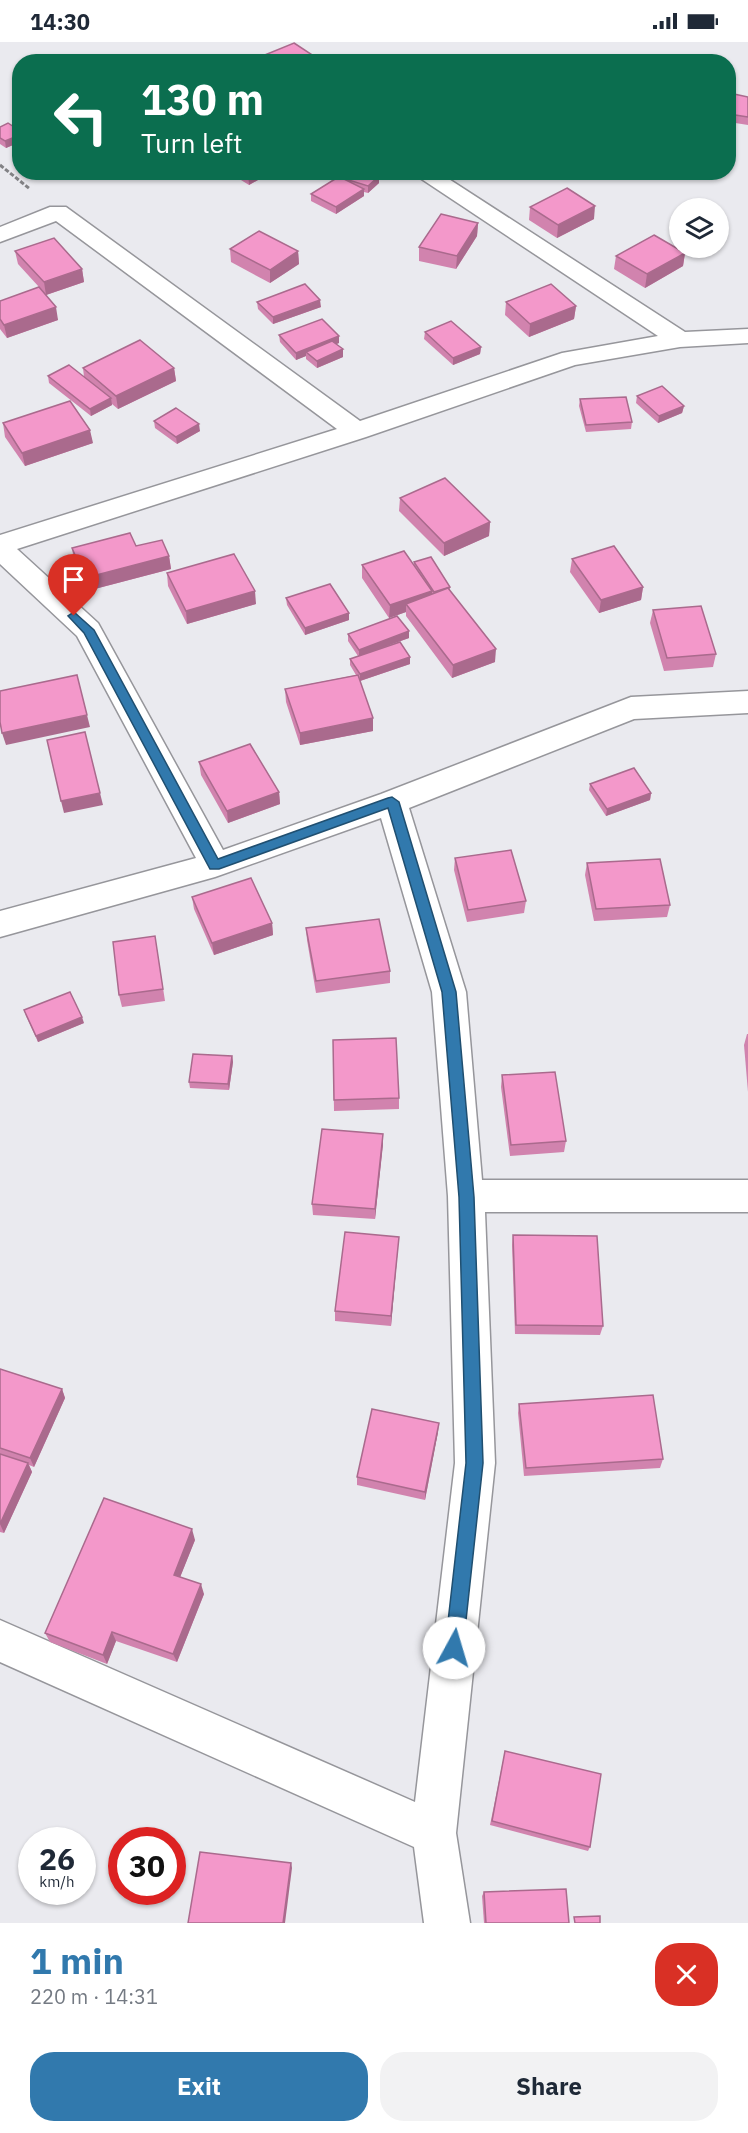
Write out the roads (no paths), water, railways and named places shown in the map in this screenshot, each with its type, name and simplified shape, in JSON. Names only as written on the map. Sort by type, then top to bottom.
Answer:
[{"type":"street","points":[[434,180],[680,340]]},
{"type":"street","points":[[0,235],[58,212],[357,430]]},
{"type":"street","points":[[215,865],[88,630],[0,547],[571,358],[680,340],[748,336]]},
{"type":"street","points":[[0,924],[215,865],[392,802],[631,708],[748,702]]},
{"type":"street","points":[[392,802],[449,992],[466,1197],[475,1463],[434,1833],[447,1923]]},
{"type":"street","points":[[466,1197],[748,1196]]},
{"type":"street","points":[[0,1641],[434,1833]]}]
